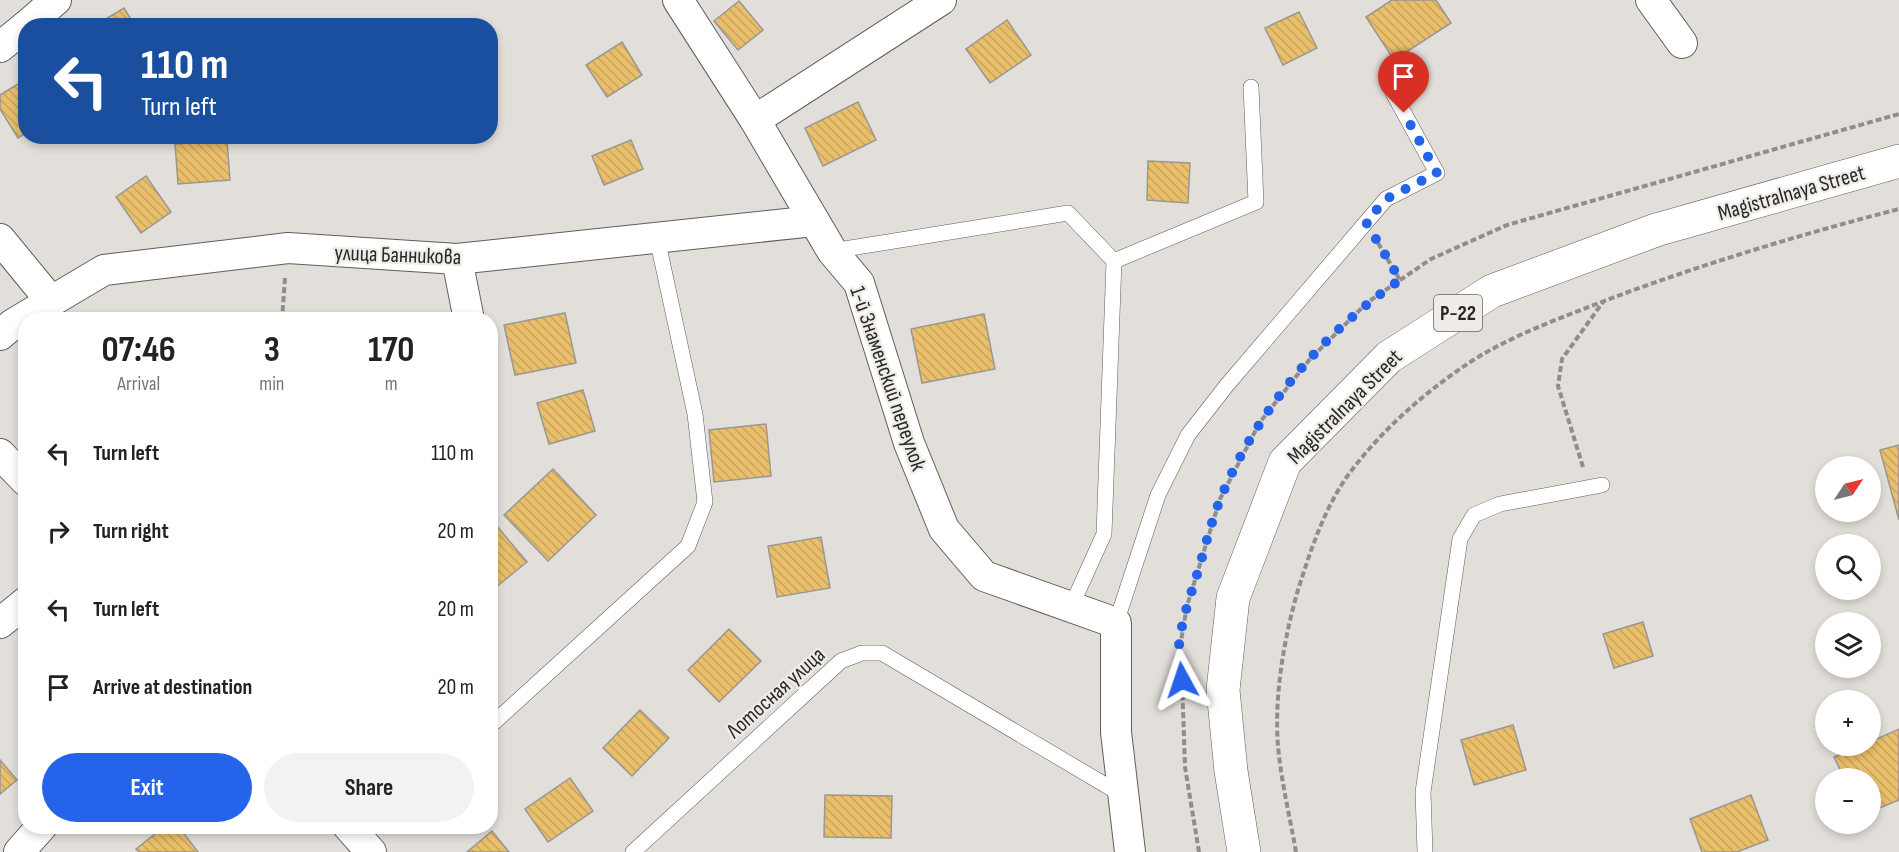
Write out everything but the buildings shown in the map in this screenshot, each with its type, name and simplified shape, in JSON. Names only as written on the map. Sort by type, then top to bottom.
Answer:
[{"type":"highway","name":"Magistralnaya Street","points":[[1244,852],[1230,771],[1223,690],[1233,598],[1285,462],[1389,357],[1492,291],[1656,230],[1899,161]]},
{"type":"street","points":[[35,18],[56,0]]},
{"type":"street","name":"1-й Знаменский переулок","points":[[678,0],[755,120],[832,252],[860,283],[909,443],[944,529],[984,576],[1116,623]]},
{"type":"street","points":[[755,120],[941,0]]},
{"type":"street","points":[[1651,0],[1682,43]]},
{"type":"street","points":[[0,47],[18,32]]},
{"type":"street","name":"улица Банникова","points":[[34,312],[104,270],[288,249],[457,259],[814,221]]},
{"type":"street","points":[[0,239],[51,301]]},
{"type":"street","points":[[457,259],[467,312]]},
{"type":"street","name":"улица Банникова","points":[[0,335],[18,323]]},
{"type":"street","points":[[0,454],[18,473]]},
{"type":"street","points":[[0,623],[18,608]]},
{"type":"street","points":[[1116,623],[1116,732],[1130,852]]},
{"type":"street","points":[[19,852],[35,834]]},
{"type":"street","points":[[355,834],[371,852]]},
{"type":"lane","points":[[1114,261],[1256,202],[1251,87]]},
{"type":"lane","points":[[1116,623],[1158,495],[1188,435],[1227,385],[1386,199],[1437,173],[1394,93]]},
{"type":"lane","points":[[832,252],[1068,213],[1114,261],[1104,534],[1071,607]]},
{"type":"lane","points":[[498,719],[688,546],[705,502],[695,414],[657,238]]},
{"type":"lane","points":[[1425,852],[1423,792],[1460,539],[1474,515],[1500,504],[1595,486]]},
{"type":"lane","name":"Лотосная улица","points":[[633,852],[841,661],[862,653],[882,653],[1124,796]]},
{"type":"path","points":[[1199,852],[1185,766],[1182,680],[1177,664],[1187,606],[1220,499],[1260,422],[1310,359],[1368,302],[1400,280],[1431,259],[1507,225],[1899,114]]},
{"type":"path","points":[[1296,852],[1278,746],[1280,681],[1291,614],[1313,541],[1346,479],[1393,423],[1460,369],[1511,340],[1669,277],[1810,231],[1899,209]]},
{"type":"path","points":[[1366,222],[1400,280]]},
{"type":"path","points":[[283,312],[288,249]]},
{"type":"path","points":[[1595,486],[1558,386],[1562,360],[1603,302]]},
{"type":"route","points":[[1182,680],[1177,664],[1187,606],[1220,499],[1260,422],[1310,359],[1368,302],[1400,280],[1366,222],[1386,199],[1437,173],[1404,113]]}]
